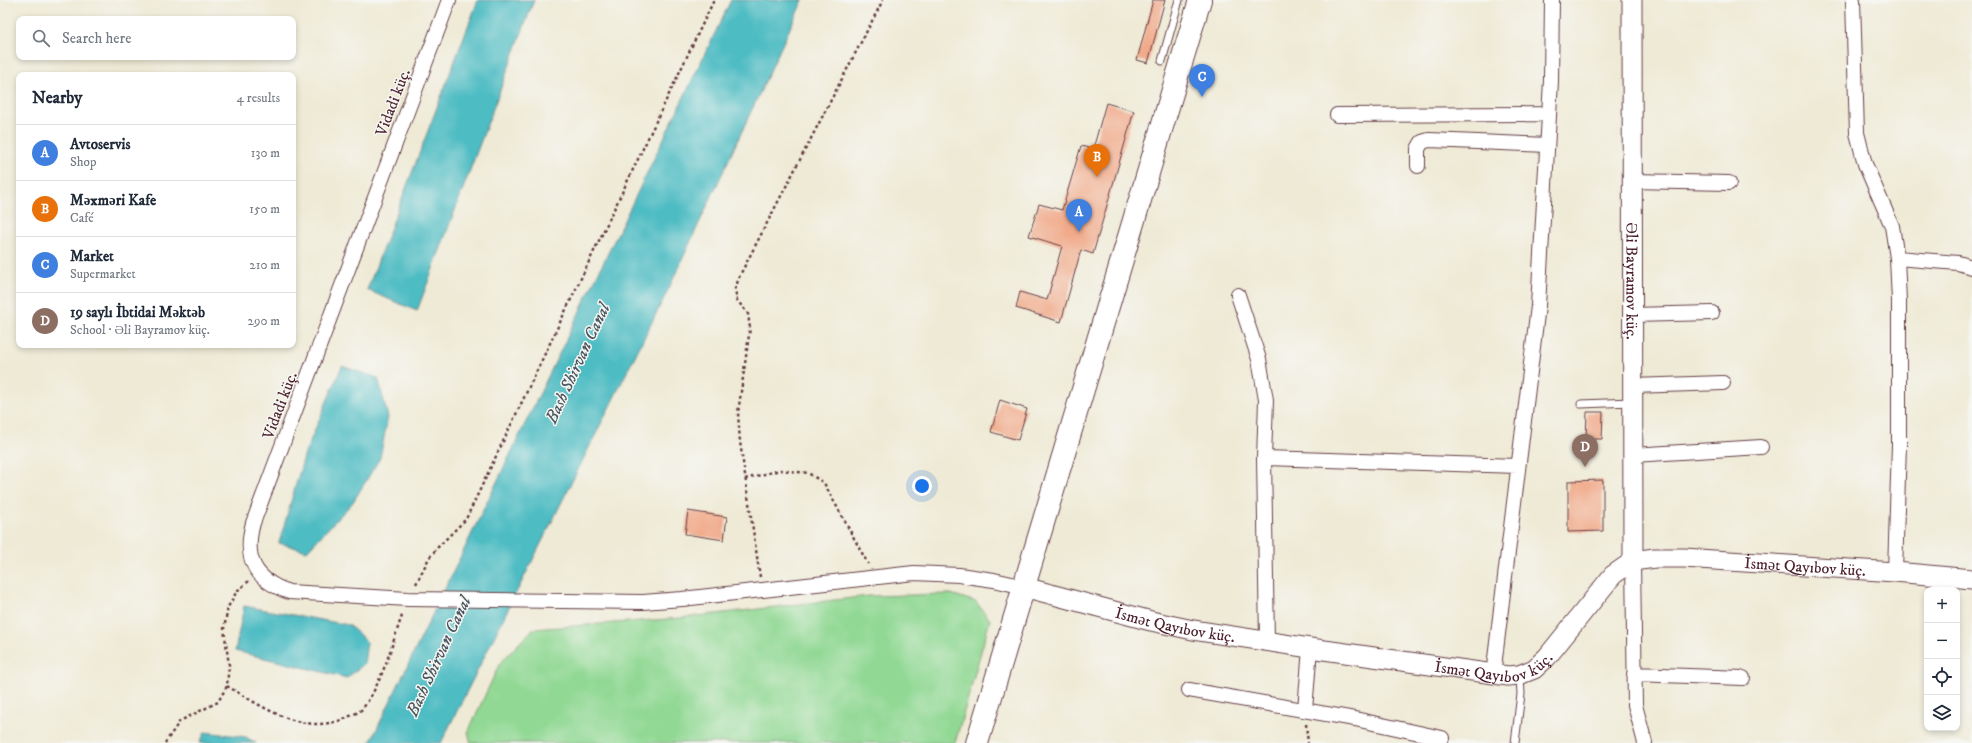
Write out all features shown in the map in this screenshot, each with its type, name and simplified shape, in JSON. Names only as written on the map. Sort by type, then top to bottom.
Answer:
[{"type":"main road","points":[[977,743],[1200,0]]},
{"type":"street","name":"Vidadi küç.","points":[[449,0],[253,523],[248,539],[250,558],[259,573],[273,586],[289,592],[423,600],[643,602],[682,600],[875,576],[914,573],[959,575],[994,580],[1024,587]]},
{"type":"street","points":[[1493,675],[1538,306],[1549,114],[1552,0]]},
{"type":"street","name":"Əli Bayramov küç.","points":[[1632,0],[1633,561]]},
{"type":"street","points":[[1853,0],[1857,133],[1865,164],[1892,226],[1897,258],[1899,301],[1899,445],[1895,572]]},
{"type":"street","points":[[1337,115],[1549,114]]},
{"type":"street","points":[[1418,166],[1418,149],[1422,142],[1429,140],[1547,145]]},
{"type":"street","points":[[1632,181],[1729,183]]},
{"type":"street","points":[[1897,258],[1958,263],[1972,267]]},
{"type":"street","points":[[1238,295],[1259,358],[1266,400],[1264,458],[1267,641]]},
{"type":"street","points":[[1632,315],[1712,313]]},
{"type":"street","points":[[1632,394],[1723,383]]},
{"type":"street","points":[[1633,455],[1761,447]]},
{"type":"street","points":[[1264,458],[1518,466]]},
{"type":"street","name":"İsmət Qayıbov küç.","points":[[1024,587],[1151,621],[1193,630],[1493,675],[1520,675],[1534,669],[1547,657],[1613,576],[1633,561],[1655,558],[1684,558],[1895,572],[1972,579]]},
{"type":"street","points":[[1633,561],[1634,674],[1636,705],[1645,743]]},
{"type":"street","points":[[1305,710],[1310,648]]},
{"type":"street","points":[[1634,674],[1743,678]]},
{"type":"street","points":[[1189,690],[1305,710],[1442,738]]},
{"type":"lane","points":[[1162,61],[1179,0]]},
{"type":"lane","points":[[1581,404],[1632,394]]},
{"type":"lane","points":[[1516,743],[1521,694],[1520,675]]},
{"type":"path","points":[[227,686],[279,716],[308,724],[335,723],[362,710],[375,688],[408,599],[429,558],[466,519],[714,0]]},
{"type":"path","points":[[762,590],[745,479],[738,413],[750,328],[748,314],[737,300],[735,288],[883,0]]},
{"type":"path","points":[[745,479],[780,470],[808,473],[824,483],[875,576]]},
{"type":"path","points":[[165,743],[180,721],[218,702],[227,686],[229,665],[224,629],[228,607],[237,591],[259,573]]},
{"type":"green space","points":[[951,594],[976,602],[990,620],[955,743],[471,743],[468,732],[500,663],[533,629],[681,618],[869,596]]},
{"type":"water","points":[[478,0],[534,0],[417,311],[367,290]]},
{"type":"water","name":"Bash Shirvan Canal","points":[[731,0],[803,0],[669,288],[441,743],[370,743]]},
{"type":"water","points":[[342,366],[378,378],[388,417],[380,458],[353,502],[307,551],[279,543],[305,453]]},
{"type":"water","points":[[244,606],[349,625],[367,642],[364,664],[347,678],[235,651]]},
{"type":"water","points":[[205,732],[246,737],[256,743],[200,743]]},
{"type":"building","points":[[1153,0],[1165,0],[1148,63],[1137,60]]},
{"type":"building","points":[[1106,103],[1134,111],[1093,254],[1081,250],[1061,322],[1016,308],[1020,292],[1047,300],[1062,246],[1029,236],[1039,204],[1062,210],[1081,146],[1093,149]]},
{"type":"building","points":[[1000,400],[1027,409],[1018,440],[991,432]]},
{"type":"building","points":[[1587,412],[1603,412],[1602,439],[1586,439]]},
{"type":"building","points":[[1603,480],[1603,531],[1568,532],[1568,481]]},
{"type":"building","points":[[688,511],[727,517],[724,540],[685,534]]},
{"type":"place","name":"Market","points":[[1202,97]]},
{"type":"place","name":"Məxməri Kafe","points":[[1097,177]]},
{"type":"place","name":"Avtoservis","points":[[1079,232]]},
{"type":"place","name":"19 saylı İbtidai Məktəb","points":[[1585,467]]}]
